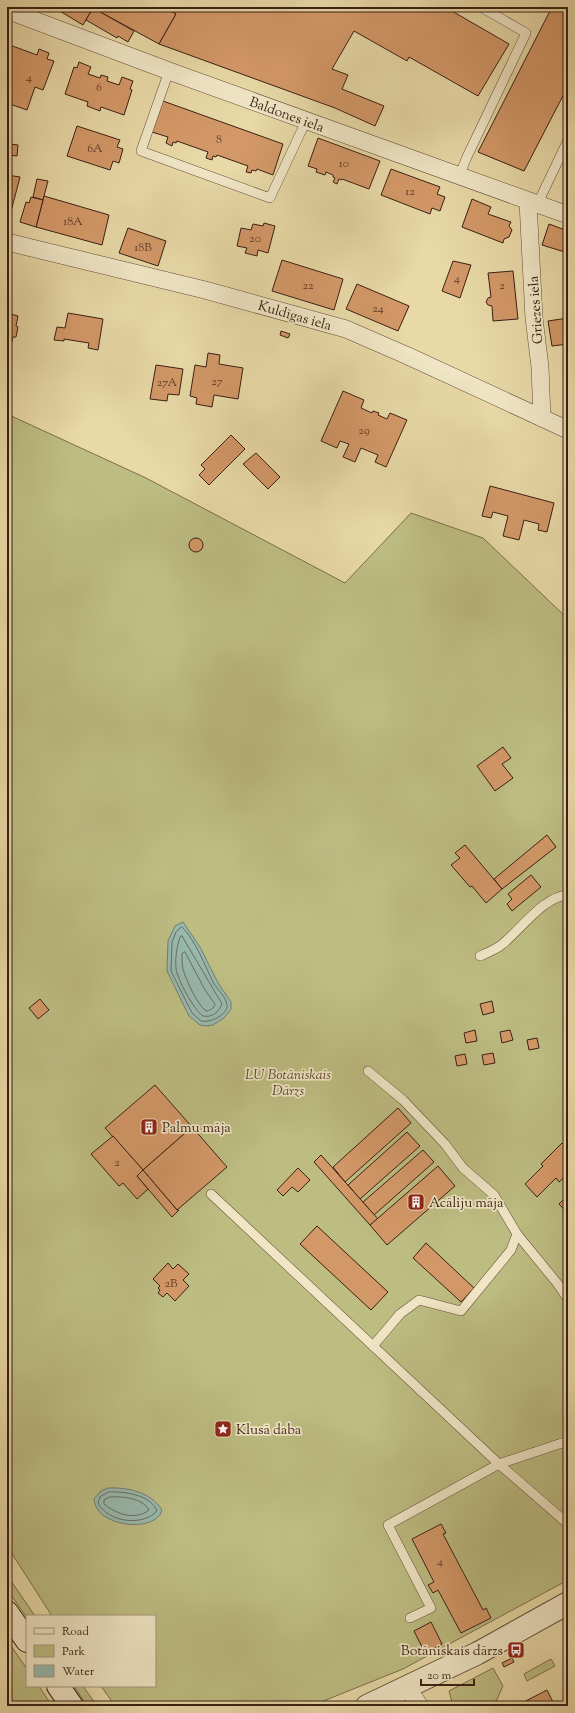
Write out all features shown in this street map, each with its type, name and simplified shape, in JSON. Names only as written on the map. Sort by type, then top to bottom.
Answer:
[{"type":"street","name":"Baldones iela","points":[[7,10],[168,71],[568,216]]},
{"type":"street","name":"Griezes iela","points":[[532,203],[534,318],[540,367],[542,418]]},
{"type":"street","name":"Kuldīgas iela","points":[[7,242],[205,290],[346,329],[568,430]]},
{"type":"street","points":[[367,1706],[478,1653],[568,1603]]},
{"type":"street","points":[[7,1612],[26,1640]]},
{"type":"street","points":[[59,1687],[72,1706]]},
{"type":"street","points":[[407,1688],[420,1706]]},
{"type":"lane","points":[[459,177],[466,159],[526,33],[481,7]]},
{"type":"lane","points":[[168,71],[140,151],[270,198],[306,121]]},
{"type":"lane","points":[[532,203],[568,140]]},
{"type":"lane","points":[[480,956],[499,947],[549,901],[562,895],[568,895]]},
{"type":"lane","points":[[368,1071],[403,1100],[445,1144],[463,1168],[494,1194],[517,1234],[557,1283],[568,1299]]},
{"type":"lane","points":[[211,1194],[499,1464],[568,1524]]},
{"type":"lane","points":[[373,1346],[400,1314],[419,1300],[461,1311],[511,1250],[517,1234]]},
{"type":"lane","points":[[410,1618],[431,1608],[388,1525],[499,1464],[568,1441]]},
{"type":"green space","name":"LU Botāniskais Dārzs","points":[[7,414],[146,478],[345,583],[411,513],[483,538],[568,619],[568,1580],[403,1669],[311,1706],[115,1706],[102,1687],[156,1687],[156,1615],[51,1615],[7,1546]]},
{"type":"green space","points":[[7,1575],[34,1615],[26,1615],[26,1617],[7,1589]]},
{"type":"green space","points":[[7,1640],[26,1668],[26,1687],[40,1687],[52,1706],[12,1706],[7,1696]]},
{"type":"green space","points":[[551,1659],[555,1666],[527,1681],[524,1674]]},
{"type":"green space","points":[[493,1668],[503,1686],[494,1706],[453,1706],[449,1691]]},
{"type":"green space","points":[[75,1687],[84,1687],[97,1706],[87,1706]]},
{"type":"water","points":[[183,922],[200,947],[218,983],[231,1002],[231,1009],[224,1018],[213,1025],[200,1025],[189,1016],[167,971],[168,941],[175,926]]},
{"type":"water","points":[[108,1488],[123,1488],[138,1492],[152,1499],[162,1510],[157,1518],[149,1522],[126,1524],[114,1521],[104,1516],[97,1508],[94,1499],[101,1491]]},
{"type":"building","points":[[53,7],[165,7],[176,14],[159,44],[93,8],[83,25]]},
{"type":"building","points":[[165,7],[445,7],[509,44],[478,96],[409,57],[407,61],[354,31],[332,69],[348,75],[342,89],[384,106],[375,126],[335,108],[159,44],[176,14]]},
{"type":"building","points":[[552,7],[568,7],[568,86],[524,171],[478,152]]},
{"type":"building","points":[[93,8],[134,31],[128,42],[118,36],[117,38],[86,20]]},
{"type":"building","points":[[7,44],[37,55],[39,49],[49,53],[47,59],[54,61],[43,90],[35,87],[27,110],[7,103],[7,89],[11,77],[7,76]]},
{"type":"building","points":[[79,62],[91,67],[88,74],[100,78],[101,75],[108,77],[107,81],[119,85],[122,77],[133,81],[130,89],[132,90],[124,115],[101,107],[100,111],[87,106],[88,102],[65,94],[74,67],[77,68]]},
{"type":"building","points":[[163,101],[283,144],[273,175],[257,169],[256,171],[252,170],[251,173],[246,172],[248,166],[217,155],[216,157],[213,156],[212,160],[206,158],[208,152],[177,141],[176,143],[173,142],[172,146],[166,143],[168,137],[152,132]]},
{"type":"building","points":[[77,126],[120,140],[117,147],[123,149],[119,163],[113,161],[110,170],[67,156]]},
{"type":"building","points":[[318,138],[380,161],[369,189],[342,179],[339,179],[337,184],[333,182],[335,178],[333,175],[326,172],[325,175],[316,172],[317,169],[308,166]]},
{"type":"building","points":[[7,141],[10,141],[10,144],[18,145],[17,156],[7,155]]},
{"type":"building","points":[[391,169],[440,187],[437,194],[445,197],[440,211],[432,208],[430,214],[381,195]]},
{"type":"building","points":[[7,175],[20,177],[9,219],[7,218]]},
{"type":"building","points":[[37,179],[48,181],[43,200],[33,197]]},
{"type":"building","points":[[44,196],[109,215],[102,245],[36,227]]},
{"type":"building","points":[[31,197],[43,200],[36,227],[20,222],[26,202],[29,203]]},
{"type":"building","points":[[472,199],[491,207],[488,214],[511,222],[509,226],[512,230],[509,237],[504,239],[503,243],[462,227]]},
{"type":"building","points":[[264,223],[275,226],[268,253],[258,250],[257,256],[245,253],[247,248],[237,246],[241,228],[251,230],[253,224],[263,226]]},
{"type":"building","points":[[549,224],[568,231],[568,253],[542,245]]},
{"type":"building","points":[[128,228],[166,241],[158,266],[119,253]]},
{"type":"building","points":[[282,260],[343,279],[334,310],[272,291]]},
{"type":"building","points":[[453,261],[471,265],[460,298],[442,291]]},
{"type":"building","points":[[513,271],[518,319],[493,321],[492,306],[488,305],[486,302],[488,298],[491,297],[488,273]]},
{"type":"building","points":[[357,284],[409,306],[398,331],[346,309]]},
{"type":"building","points":[[7,313],[18,316],[16,337],[13,337],[10,349],[7,348]]},
{"type":"building","points":[[68,313],[103,319],[98,350],[88,348],[89,343],[64,339],[64,341],[54,340],[57,327],[65,328]]},
{"type":"building","points":[[568,318],[568,344],[552,346],[548,321]]},
{"type":"building","points":[[281,331],[290,334],[288,338],[280,335]]},
{"type":"building","points":[[208,353],[220,355],[219,364],[243,368],[238,399],[214,395],[212,407],[196,404],[197,398],[190,396],[195,365],[206,367]]},
{"type":"building","points":[[156,365],[183,369],[179,395],[168,394],[167,401],[150,399]]},
{"type":"building","points":[[343,391],[364,400],[361,408],[372,413],[373,411],[379,413],[378,415],[387,419],[390,413],[407,420],[386,467],[375,462],[378,455],[361,448],[355,462],[343,457],[349,444],[340,441],[337,448],[321,441]]},
{"type":"building","points":[[231,435],[245,449],[209,485],[199,475],[205,469],[201,465]]},
{"type":"building","points":[[256,453],[280,477],[268,489],[243,464]]},
{"type":"building","points":[[490,486],[554,503],[547,532],[538,530],[539,524],[524,520],[519,540],[503,536],[508,516],[493,512],[491,518],[482,516]]},
{"type":"building","points":[[193,538],[199,538],[203,542],[203,548],[199,552],[193,552],[189,548],[189,542]]},
{"type":"building","points":[[503,747],[511,758],[502,764],[513,778],[495,791],[477,766]]},
{"type":"building","points":[[547,835],[556,847],[502,889],[494,879]]},
{"type":"building","points":[[465,845],[502,889],[486,903],[472,886],[470,887],[451,865],[460,858],[455,853]]},
{"type":"building","points":[[531,875],[541,887],[512,911],[507,904],[512,899],[508,894]]},
{"type":"building","points":[[40,999],[49,1010],[38,1019],[29,1008]]},
{"type":"building","points":[[492,1001],[494,1012],[483,1015],[480,1004]]},
{"type":"building","points":[[475,1030],[477,1041],[466,1043],[464,1033]]},
{"type":"building","points":[[510,1030],[513,1040],[502,1043],[500,1032]]},
{"type":"building","points":[[537,1038],[539,1048],[529,1050],[527,1040]]},
{"type":"building","points":[[493,1053],[495,1063],[484,1065],[482,1055]]},
{"type":"building","points":[[465,1054],[467,1064],[457,1066],[455,1056]]},
{"type":"building","name":"Palmu māja","points":[[155,1085],[192,1127],[143,1170],[105,1128]]},
{"type":"building","points":[[398,1108],[411,1123],[345,1182],[333,1167]]},
{"type":"building","points":[[192,1127],[227,1167],[177,1210],[143,1170]]},
{"type":"building","points":[[407,1132],[420,1146],[360,1199],[348,1185]]},
{"type":"building","points":[[113,1136],[143,1170],[137,1176],[148,1189],[137,1199],[123,1183],[119,1186],[91,1154]]},
{"type":"building","points":[[562,1143],[568,1149],[568,1174],[559,1182],[556,1178],[537,1197],[525,1184],[543,1166],[541,1164]]},
{"type":"building","points":[[423,1150],[434,1162],[374,1215],[363,1202]]},
{"type":"building","points":[[321,1155],[378,1219],[370,1225],[314,1162]]},
{"type":"building","name":"Acāliju māja","points":[[438,1166],[455,1186],[387,1245],[370,1225]]},
{"type":"building","points":[[298,1168],[310,1180],[298,1192],[292,1187],[283,1196],[277,1190]]},
{"type":"building","points":[[143,1170],[177,1210],[179,1210],[172,1217],[137,1176]]},
{"type":"building","points":[[568,1195],[568,1214],[559,1204]]},
{"type":"building","points":[[317,1226],[388,1292],[371,1310],[300,1244]]},
{"type":"building","points":[[426,1243],[474,1288],[461,1302],[413,1258]]},
{"type":"building","points":[[168,1263],[173,1269],[178,1264],[189,1274],[183,1280],[189,1286],[175,1301],[167,1293],[163,1297],[158,1293],[160,1290],[158,1288],[160,1286],[153,1279]]},
{"type":"building","points":[[441,1524],[446,1533],[443,1534],[483,1610],[486,1608],[491,1618],[461,1633],[438,1590],[433,1593],[428,1585],[434,1582],[412,1539]]},
{"type":"building","points":[[431,1622],[442,1644],[425,1653],[414,1631]]},
{"type":"building","points":[[512,1658],[514,1662],[504,1667],[502,1663]]},
{"type":"building","points":[[547,1690],[555,1706],[516,1706]]},
{"type":"place","name":"Palmu māja","points":[[149,1127]]},
{"type":"place","name":"Acāliju māja","points":[[416,1202]]},
{"type":"place","name":"Klusā daba","points":[[223,1429]]},
{"type":"place","name":"Botāniskais dārzs","points":[[516,1650]]}]
